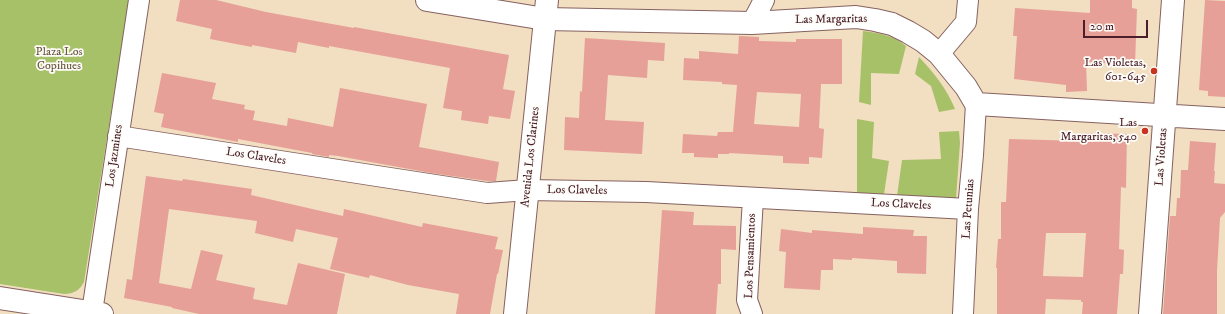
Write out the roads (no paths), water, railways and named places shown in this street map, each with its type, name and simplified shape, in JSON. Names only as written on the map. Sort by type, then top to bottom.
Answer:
[{"type":"street","name":"Los Jazmines","points":[[97,313],[118,136],[139,0]]},
{"type":"street","name":"Las Margaritas","points":[[427,0],[546,10],[752,23],[856,17],[875,20],[892,24],[908,32],[923,41],[939,54],[966,86],[976,104]]},
{"type":"street","points":[[752,23],[764,0]]},
{"type":"street","points":[[939,54],[966,22],[968,0]]},
{"type":"street","name":"Las Violetas","points":[[1150,314],[1173,0]]},
{"type":"street","name":"Avenida Los Clarines","points":[[516,314],[546,10]]},
{"type":"street","points":[[976,104],[1225,119]]},
{"type":"street","name":"Las Petunias","points":[[963,314],[968,209],[976,104]]},
{"type":"street","name":"Los Claveles","points":[[118,136],[487,193],[528,190],[646,192],[968,209]]},
{"type":"street","name":"Los Pensamientos","points":[[752,314],[747,300],[753,198]]},
{"type":"street","points":[[0,298],[97,313]]},
{"type":"place","name":"Las Violetas, 601-645","points":[[1154,71]]},
{"type":"place","name":"Las Margaritas, 540","points":[[1145,131]]},
{"type":"park label","name":"Plaza Los Copihues","points":[[59,60]]}]
